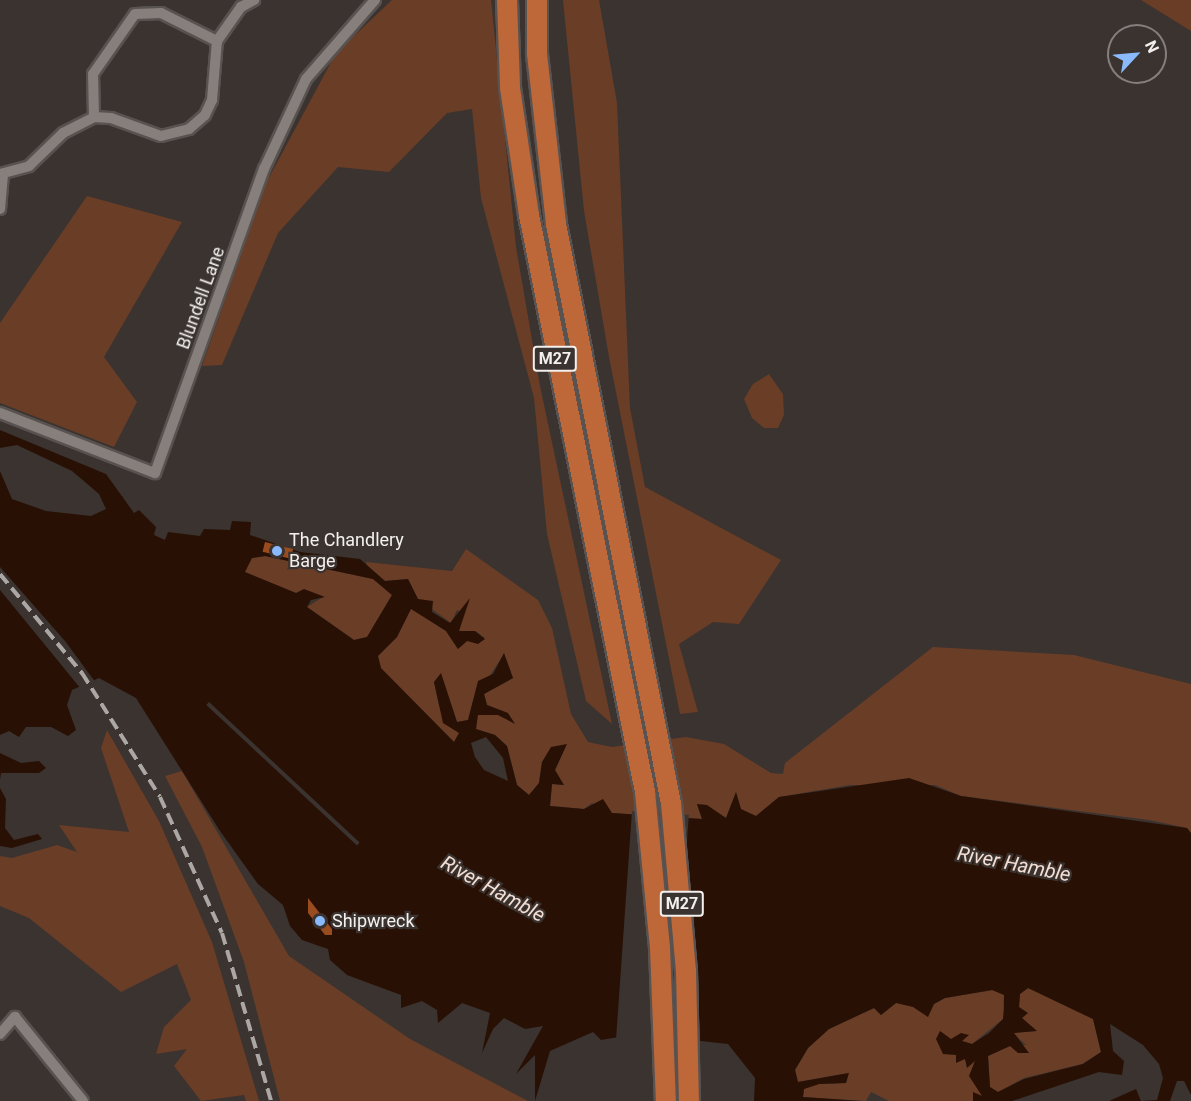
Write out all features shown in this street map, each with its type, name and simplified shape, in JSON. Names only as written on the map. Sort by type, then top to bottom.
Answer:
[{"type":"highway","name":"M27","points":[[507,0],[510,88],[537,261],[631,714],[657,895],[666,1101]]},
{"type":"highway","name":"M27","points":[[537,0],[538,65],[556,224],[656,709],[682,907],[689,1101]]},
{"type":"street","points":[[0,209],[2,174],[29,166],[63,133],[94,117],[111,118],[161,136],[189,129],[205,115],[212,100],[217,41],[241,7],[254,0]]},
{"type":"street","name":"Blundell Lane","points":[[0,413],[155,473],[264,169],[306,79],[375,0]]},
{"type":"street","points":[[94,117],[93,74],[135,14],[161,13],[217,41]]},
{"type":"street","points":[[0,1034],[15,1017],[83,1101]]},
{"type":"shaded area","points":[[392,0],[491,0],[516,247],[540,386],[612,724],[586,701],[547,534],[534,398],[481,198],[472,109],[447,113],[389,172],[338,167],[278,233],[222,365],[202,366],[266,183],[336,53]]},
{"type":"shaded area","points":[[563,0],[599,0],[617,103],[630,408],[645,487],[781,560],[739,624],[713,622],[679,644],[698,712],[680,714],[609,357],[584,211]]},
{"type":"shaded area","points":[[1141,0],[1191,0],[1191,31]]},
{"type":"shaded area","points":[[87,196],[182,222],[104,357],[137,402],[114,447],[0,403],[0,323]]},
{"type":"shaded area","points":[[769,374],[783,394],[784,415],[778,428],[764,428],[752,418],[744,399],[753,384]]},
{"type":"shaded area","points":[[466,549],[538,600],[552,628],[571,714],[588,742],[612,747],[686,737],[724,744],[771,773],[783,774],[785,763],[933,647],[1074,655],[1191,684],[1191,833],[1187,828],[1149,820],[961,796],[935,785],[850,785],[779,797],[756,816],[741,810],[736,793],[726,818],[697,804],[702,819],[611,813],[592,803],[584,809],[550,806],[552,784],[563,785],[555,770],[566,745],[542,762],[539,783],[529,795],[517,785],[507,746],[495,735],[476,729],[477,715],[498,715],[514,722],[507,713],[487,705],[484,694],[513,678],[504,654],[473,701],[468,720],[457,722],[441,674],[434,682],[439,706],[459,733],[454,742],[381,669],[378,656],[397,637],[411,608],[446,631],[458,649],[467,641],[485,638],[475,631],[459,632],[462,613],[457,610],[451,623],[418,599],[408,579],[385,581],[369,571],[366,562],[452,571]]},
{"type":"shaded area","points":[[265,556],[373,579],[392,595],[367,637],[354,640],[307,607],[323,597],[296,593],[244,572],[252,558]]},
{"type":"shaded area","points":[[107,730],[159,821],[212,942],[259,1101],[246,1101],[244,1095],[201,1101],[174,1066],[187,1049],[156,1054],[164,1027],[191,1000],[177,964],[121,992],[29,918],[0,906],[0,856],[12,858],[57,845],[77,852],[59,825],[129,832],[101,748]]},
{"type":"shaded area","points":[[182,771],[289,956],[410,1039],[528,1101],[280,1101],[244,962],[202,847],[165,776]]},
{"type":"shaded area","points":[[1028,988],[1093,1019],[1101,1052],[1082,1064],[1024,1078],[998,1092],[990,1087],[988,1056],[1010,1046],[1026,1045],[1013,1033],[1036,1031],[1021,1017],[1019,1007],[1020,994]]},
{"type":"shaded area","points":[[993,990],[1004,994],[1003,1019],[972,1044],[962,1041],[961,1033],[956,1055],[965,1059],[967,1067],[975,1060],[982,1097],[973,1093],[973,1101],[889,1101],[871,1092],[866,1101],[803,1097],[804,1089],[819,1084],[846,1083],[848,1073],[798,1082],[795,1070],[808,1048],[829,1029],[874,1008],[881,1015],[896,1003],[934,1004],[945,998]]},
{"type":"water","name":"River Hamble","points":[[0,430],[106,474],[134,513],[139,510],[156,527],[154,535],[165,540],[168,532],[200,536],[204,529],[230,530],[232,521],[251,522],[250,535],[300,552],[360,559],[385,581],[408,579],[418,599],[433,601],[432,612],[450,623],[470,598],[459,631],[475,631],[485,639],[478,644],[467,641],[458,649],[446,631],[411,609],[397,637],[378,656],[381,668],[454,742],[459,733],[443,723],[434,682],[441,673],[457,722],[468,720],[478,681],[493,674],[504,653],[513,678],[484,694],[487,705],[508,713],[515,724],[498,715],[478,715],[476,729],[495,735],[507,746],[517,785],[529,795],[539,783],[542,762],[551,747],[567,744],[555,770],[564,785],[552,784],[550,806],[584,809],[603,799],[612,813],[702,819],[697,804],[707,805],[726,818],[736,792],[741,809],[756,816],[779,797],[909,778],[961,796],[1187,828],[1191,833],[1191,1095],[1184,1081],[1177,1081],[1170,1101],[1141,1101],[1157,1100],[1163,1078],[1159,1064],[1143,1045],[1110,1024],[1113,1051],[1124,1061],[1122,1075],[1099,1072],[1012,1101],[973,1101],[973,1092],[982,1096],[969,1076],[975,1061],[967,1068],[965,1059],[956,1063],[956,1055],[943,1054],[936,1039],[940,1031],[951,1039],[961,1033],[969,1035],[962,1041],[972,1044],[989,1033],[1003,1019],[1004,1010],[1004,995],[992,990],[945,998],[934,1004],[928,1017],[913,1007],[896,1003],[881,1015],[874,1008],[829,1029],[808,1048],[795,1070],[798,1082],[849,1073],[846,1083],[819,1084],[804,1089],[803,1097],[861,1101],[754,1101],[755,1078],[728,1044],[637,1034],[601,1040],[593,1032],[550,1051],[535,1101],[535,1055],[516,1074],[543,1026],[525,1029],[504,1018],[493,1029],[482,1053],[490,1013],[462,1003],[438,1023],[437,1010],[422,1001],[401,1008],[401,995],[347,975],[330,960],[328,949],[302,940],[290,926],[283,905],[258,884],[220,831],[136,698],[99,678],[72,690],[67,705],[76,730],[68,736],[51,727],[26,727],[19,737],[9,731],[0,735],[0,471],[12,499],[46,511],[91,516],[106,509],[99,494],[72,471],[17,445],[0,448]],"holes":[[[265,556],[373,579],[392,595],[367,637],[354,640],[307,607],[311,600],[325,597],[304,589],[296,593],[245,572],[252,558]],[[486,737],[503,758],[508,781],[484,770],[475,757],[471,743]],[[1028,988],[1093,1019],[1101,1052],[1083,1064],[1024,1079],[998,1092],[990,1087],[988,1056],[1010,1046],[1018,1053],[1029,1053],[1014,1033],[1037,1031],[1022,1018],[1028,1013],[1019,1007],[1020,994]]]},
{"type":"water","points":[[0,753],[21,763],[39,761],[46,768],[39,773],[1,773],[0,780]]},
{"type":"water","points":[[0,788],[6,799],[5,828],[14,840],[38,834],[42,839],[12,848],[0,846]]},
{"type":"water","points":[[1136,1089],[1141,1101],[1109,1101]]},
{"type":"pier","points":[[0,567],[65,641],[96,683],[81,689],[0,590]]},
{"type":"pier","points":[[209,702],[360,842],[357,845],[206,705]]},
{"type":"pier","points":[[632,811],[689,815],[673,1042],[616,1038]]},
{"type":"building","name":"The Chandlery Barge","points":[[265,542],[293,549],[291,559],[263,552]]},
{"type":"building","name":"Shipwreck","points":[[308,898],[332,929],[332,935],[325,935],[308,913]]},
{"type":"railway","points":[[0,574],[82,673],[160,797],[222,933],[271,1101]]},
{"type":"place","name":"The Chandlery Barge","points":[[277,551]]},
{"type":"place","name":"Shipwreck","points":[[320,921]]}]
